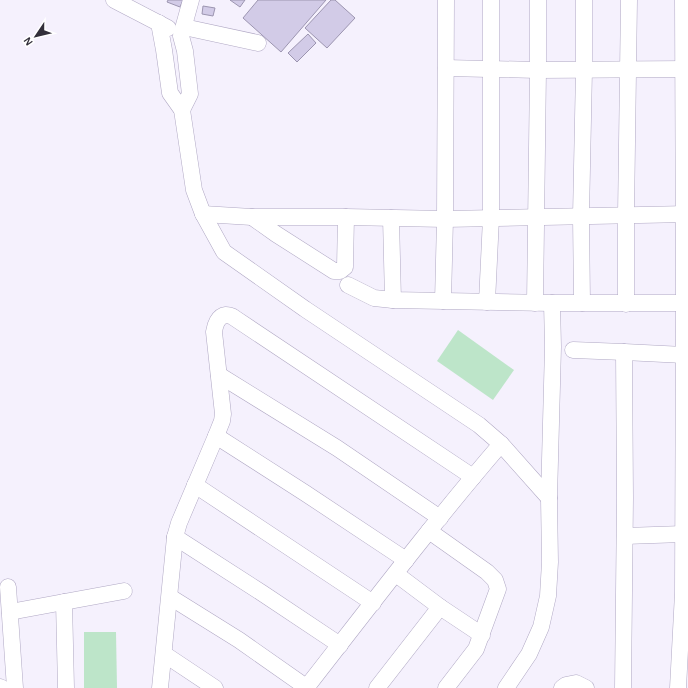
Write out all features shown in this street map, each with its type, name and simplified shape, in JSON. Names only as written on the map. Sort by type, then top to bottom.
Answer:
[{"type":"street","points":[[182,110],[190,94],[182,32],[190,0]]},
{"type":"street","points":[[443,301],[446,0]]},
{"type":"street","points":[[487,302],[491,218],[491,0]]},
{"type":"street","points":[[535,303],[538,0]]},
{"type":"street","points":[[582,303],[581,216],[584,0]]},
{"type":"street","points":[[626,304],[629,0]]},
{"type":"street","points":[[678,688],[685,593],[683,534],[686,449],[684,355],[686,304],[686,69],[683,0]]},
{"type":"street","points":[[117,1],[159,23],[182,32],[258,43]]},
{"type":"street","points":[[159,23],[170,93],[182,110],[194,190],[202,214],[224,252],[305,309],[479,425],[501,444],[549,498]]},
{"type":"street","points":[[446,68],[538,70],[686,69]]},
{"type":"street","points":[[202,214],[252,217],[445,219],[686,214]]},
{"type":"street","points":[[252,217],[334,271],[340,271],[345,267],[346,217]]},
{"type":"street","points":[[391,218],[393,300]]},
{"type":"street","points":[[348,286],[374,298],[393,300],[686,304]]},
{"type":"street","points":[[506,688],[530,654],[541,627],[548,596],[550,562],[549,498],[553,347],[552,303]]},
{"type":"street","points":[[160,688],[175,537],[179,523],[222,421],[223,414],[214,332],[217,321],[221,317],[226,315],[233,317],[473,477]]},
{"type":"street","points":[[574,350],[684,355]]},
{"type":"street","points":[[623,688],[625,536],[624,352]]},
{"type":"street","points":[[219,375],[337,448],[440,518]]},
{"type":"street","points":[[216,436],[406,560]]},
{"type":"street","points":[[170,597],[239,640],[306,688],[429,531],[501,444]]},
{"type":"street","points":[[195,485],[373,603]]},
{"type":"street","points":[[429,531],[487,572],[495,580],[498,589],[476,649],[446,688]]},
{"type":"street","points":[[625,536],[683,534]]},
{"type":"street","points":[[175,537],[262,592],[340,645]]},
{"type":"street","points":[[396,574],[440,607],[482,635]]},
{"type":"street","points":[[8,587],[14,688]]},
{"type":"street","points":[[10,612],[124,590]]},
{"type":"street","points":[[64,602],[66,688]]},
{"type":"street","points":[[377,688],[440,607]]},
{"type":"street","points":[[164,654],[215,688]]},
{"type":"street","points":[[562,688],[566,685],[576,683],[586,688]]},
{"type":"green space","points":[[458,330],[514,370],[493,400],[437,361]]},
{"type":"green space","points":[[84,632],[116,632],[117,688],[84,688]]},
{"type":"building","points":[[168,0],[183,0],[180,7],[167,2]]},
{"type":"building","points":[[230,0],[245,0],[240,7]]},
{"type":"building","points":[[258,0],[326,0],[281,52],[243,18]]},
{"type":"building","points":[[331,0],[335,0],[355,18],[327,48],[305,28]]},
{"type":"building","points":[[203,6],[215,8],[213,16],[202,14]]},
{"type":"building","points":[[308,34],[316,43],[297,62],[288,53]]}]
